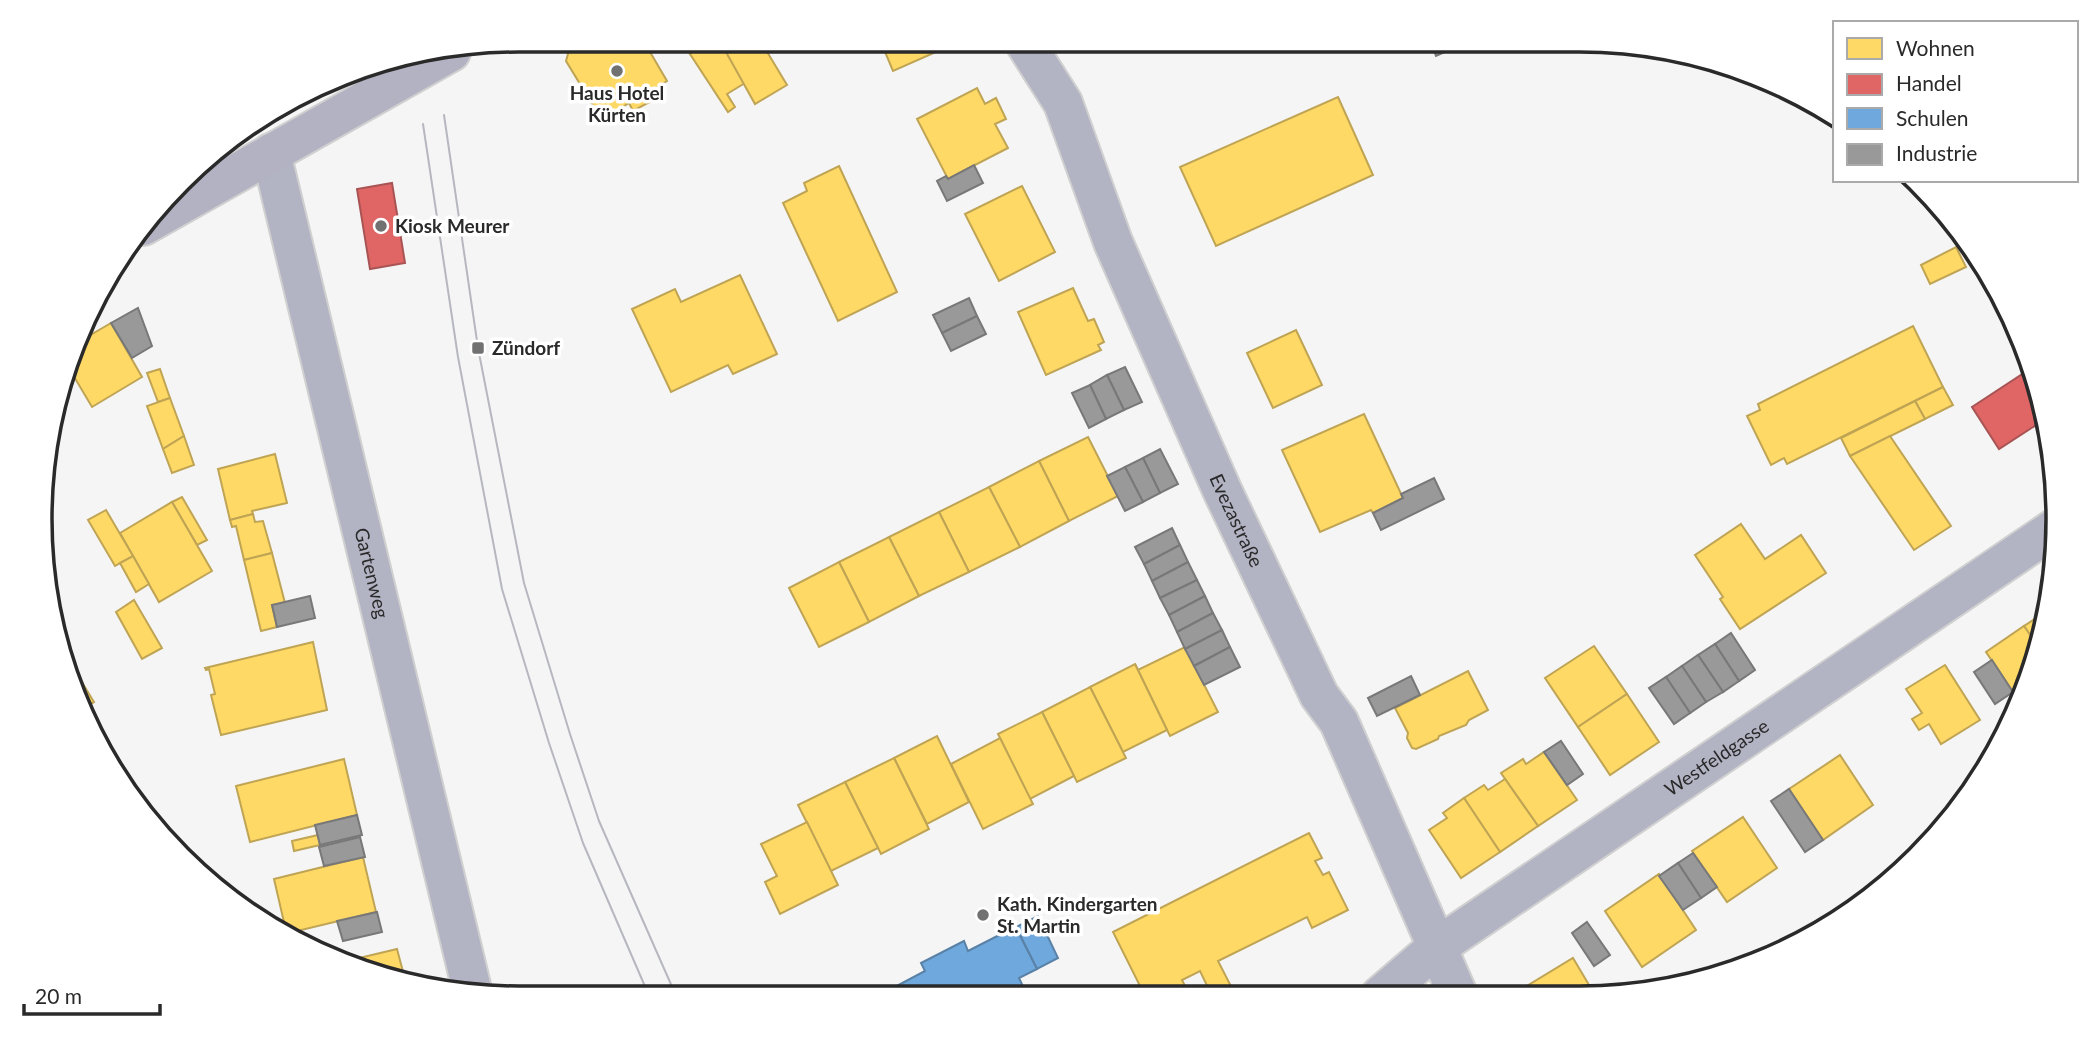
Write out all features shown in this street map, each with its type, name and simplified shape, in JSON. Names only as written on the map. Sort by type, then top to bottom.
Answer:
[{"type":"street","name":"Evezastraße","points":[[1031,52],[1063,103],[1113,242],[1222,490],[1320,695],[1339,722],[1454,986]]},
{"type":"street","points":[[168,211],[271,153],[392,72],[416,64]]},
{"type":"street","name":"Gartenweg","points":[[271,153],[471,984]]},
{"type":"street","name":"Westfeldgasse","points":[[1392,986],[1437,947],[2046,534]]},
{"type":"building: Wohnen","name":"Haus Hotel Kürten","points":[[568,52],[650,52],[667,81],[653,90],[657,98],[633,111],[629,103],[602,120],[566,61]]},
{"type":"building: Wohnen","points":[[726,52],[745,83],[727,94],[735,107],[728,112],[690,54]]},
{"type":"building: Wohnen","points":[[726,52],[767,52],[787,85],[755,104]]},
{"type":"building: Wohnen","points":[[885,52],[936,52],[893,71]]},
{"type":"building: Wohnen","points":[[977,88],[985,104],[996,98],[1006,119],[995,124],[1008,148],[948,179],[917,119]]},
{"type":"building: Wohnen","points":[[1338,97],[1373,175],[1216,246],[1180,167]]},
{"type":"building: Wohnen","points":[[839,166],[897,292],[838,321],[783,203],[807,191],[804,183]]},
{"type":"building: Wohnen","points":[[1022,186],[1055,252],[999,281],[965,214]]},
{"type":"building: Wohnen","points":[[1956,247],[1966,267],[1930,284],[1921,265]]},
{"type":"building: Wohnen","points":[[740,275],[777,354],[733,374],[728,365],[671,392],[632,309],[675,289],[681,302]]},
{"type":"building: Wohnen","points":[[1073,288],[1088,321],[1094,319],[1104,342],[1098,345],[1101,350],[1046,375],[1018,312]]},
{"type":"building: Wohnen","points":[[111,323],[142,377],[92,407],[74,377],[91,335]]},
{"type":"building: Wohnen","points":[[1913,326],[1943,387],[1787,464],[1784,458],[1771,465],[1747,416],[1760,410],[1758,404]]},
{"type":"building: Wohnen","points":[[1296,330],[1322,385],[1273,408],[1247,353]]},
{"type":"building: Wohnen","points":[[160,369],[170,398],[158,402],[147,373]]},
{"type":"building: Wohnen","points":[[1943,387],[1953,405],[1925,419],[1915,401]]},
{"type":"building: Wohnen","points":[[170,398],[184,436],[163,449],[147,406]]},
{"type":"building: Wohnen","points":[[1915,401],[1925,419],[1850,456],[1841,438]]},
{"type":"building: Wohnen","points":[[1364,414],[1403,498],[1373,513],[1371,510],[1320,532],[1282,450]]},
{"type":"building: Wohnen","points":[[184,436],[194,465],[172,473],[163,449]]},
{"type":"building: Wohnen","points":[[1890,436],[1951,526],[1914,550],[1850,456]]},
{"type":"building: Wohnen","points":[[1088,437],[1118,496],[1069,521],[1039,461]]},
{"type":"building: Wohnen","points":[[275,454],[287,503],[252,511],[253,514],[230,520],[218,469]]},
{"type":"building: Wohnen","points":[[1039,461],[1069,521],[1020,547],[989,487]]},
{"type":"building: Wohnen","points":[[989,487],[1020,547],[969,572],[939,512]]},
{"type":"building: Wohnen","points":[[182,497],[207,540],[197,545],[172,502]]},
{"type":"building: Wohnen","points":[[172,502],[212,571],[159,602],[120,533]]},
{"type":"building: Wohnen","points":[[106,510],[133,556],[115,566],[88,520]]},
{"type":"building: Wohnen","points":[[939,512],[969,572],[919,596],[889,537]]},
{"type":"building: Wohnen","points":[[253,514],[255,522],[263,521],[272,553],[244,560],[236,526],[232,527],[230,520]]},
{"type":"building: Wohnen","points":[[1741,524],[1765,559],[1801,535],[1826,573],[1740,629],[1720,599],[1723,597],[1695,555]]},
{"type":"building: Wohnen","points":[[889,537],[919,596],[869,622],[839,562]]},
{"type":"building: Wohnen","points":[[272,553],[285,603],[272,605],[277,627],[261,631],[244,560]]},
{"type":"building: Wohnen","points":[[133,556],[149,584],[136,592],[120,563]]},
{"type":"building: Wohnen","points":[[839,562],[869,622],[819,647],[789,588]]},
{"type":"building: Wohnen","points":[[134,600],[162,648],[142,659],[116,612]]},
{"type":"building: Wohnen","points":[[2036,618],[2032,637],[2024,626]]},
{"type":"building: Wohnen","points":[[2024,626],[2032,637],[2013,692],[1986,652]]},
{"type":"building: Wohnen","points":[[313,642],[327,710],[221,735],[211,695],[215,694],[209,669],[205,668]]},
{"type":"building: Wohnen","points":[[1594,646],[1627,694],[1578,727],[1545,678]]},
{"type":"building: Wohnen","points":[[1185,647],[1218,712],[1170,736],[1135,664],[1138,670]]},
{"type":"building: Wohnen","points":[[1135,664],[1167,730],[1123,752],[1090,687]]},
{"type":"building: Wohnen","points":[[1945,665],[1980,720],[1941,744],[1929,724],[1919,730],[1912,719],[1922,713],[1906,689]]},
{"type":"building: Wohnen","points":[[1468,671],[1488,710],[1438,739],[1416,749],[1412,748],[1407,738],[1408,733],[1395,708]]},
{"type":"building: Wohnen","points":[[81,681],[94,702],[91,704]]},
{"type":"building: Wohnen","points":[[1090,687],[1126,758],[1077,782],[1042,712]]},
{"type":"building: Wohnen","points":[[1627,694],[1659,742],[1610,775],[1578,727]]},
{"type":"building: Wohnen","points":[[1042,712],[1074,776],[1030,799],[998,734]]},
{"type":"building: Wohnen","points":[[937,736],[969,802],[927,824],[894,758]]},
{"type":"building: Wohnen","points":[[1000,738],[1033,804],[983,829],[951,764]]},
{"type":"building: Wohnen","points":[[1544,752],[1577,800],[1538,826],[1501,773],[1523,759],[1526,764]]},
{"type":"building: Wohnen","points":[[1840,755],[1873,805],[1823,840],[1789,789]]},
{"type":"building: Wohnen","points":[[894,758],[929,829],[881,854],[845,782]]},
{"type":"building: Wohnen","points":[[344,759],[357,815],[250,842],[236,786]]},
{"type":"building: Wohnen","points":[[1505,779],[1538,826],[1500,852],[1464,798],[1484,785],[1488,790]]},
{"type":"building: Wohnen","points":[[845,782],[878,848],[831,871],[798,805]]},
{"type":"building: Wohnen","points":[[1464,798],[1500,852],[1461,878],[1429,830],[1447,818],[1443,813]]},
{"type":"building: Wohnen","points":[[1743,817],[1777,868],[1727,902],[1692,851]]},
{"type":"building: Wohnen","points":[[807,822],[838,885],[780,914],[765,882],[777,876],[761,844]]},
{"type":"building: Wohnen","points":[[1309,833],[1322,858],[1315,861],[1323,875],[1329,872],[1348,910],[1312,928],[1307,917],[1218,961],[1231,986],[1207,986],[1200,971],[1182,980],[1185,986],[1140,986],[1113,932]]},
{"type":"building: Wohnen","points":[[318,835],[320,845],[294,851],[292,841]]},
{"type":"building: Wohnen","points":[[363,857],[376,912],[299,931],[284,923],[274,879]]},
{"type":"building: Wohnen","points":[[1659,874],[1696,930],[1642,967],[1605,911]]},
{"type":"building: Wohnen","points":[[397,949],[403,972],[369,962],[359,958]]},
{"type":"building: Wohnen","points":[[1573,958],[1590,986],[1579,986],[1527,986]]},
{"type":"building: Handel","name":"Kiosk Meurer","points":[[392,183],[405,263],[370,269],[357,189]]},
{"type":"building: Handel","points":[[2023,373],[2037,424],[1999,449],[1972,407]]},
{"type":"building: Schulen","points":[[1038,916],[1058,958],[1037,969],[1016,927]]},
{"type":"building: Schulen","points":[[1011,918],[1037,969],[1019,978],[1023,986],[897,986],[925,971],[921,963],[964,941],[968,951],[1013,928],[1009,919]]},
{"type":"building: Industrie","points":[[974,165],[983,183],[947,201],[937,181],[946,176],[948,179]]},
{"type":"building: Industrie","points":[[969,298],[977,316],[942,333],[933,315]]},
{"type":"building: Industrie","points":[[138,308],[152,346],[132,358],[111,323]]},
{"type":"building: Industrie","points":[[977,316],[986,334],[951,351],[942,333]]},
{"type":"building: Industrie","points":[[1125,367],[1142,402],[1124,410],[1107,375]]},
{"type":"building: Industrie","points":[[1107,375],[1124,410],[1106,419],[1090,385]]},
{"type":"building: Industrie","points":[[1090,385],[1106,419],[1089,428],[1072,393]]},
{"type":"building: Industrie","points":[[1160,449],[1178,484],[1160,493],[1143,458]]},
{"type":"building: Industrie","points":[[1143,458],[1160,493],[1143,502],[1125,467]]},
{"type":"building: Industrie","points":[[1125,467],[1143,502],[1125,511],[1107,476]]},
{"type":"building: Industrie","points":[[1434,478],[1444,499],[1381,530],[1373,513],[1403,498],[1401,494]]},
{"type":"building: Industrie","points":[[1172,528],[1180,545],[1144,564],[1135,547]]},
{"type":"building: Industrie","points":[[1180,545],[1188,562],[1152,581],[1144,564]]},
{"type":"building: Industrie","points":[[1188,562],[1197,580],[1160,598],[1152,581]]},
{"type":"building: Industrie","points":[[1197,580],[1205,596],[1169,615],[1160,598]]},
{"type":"building: Industrie","points":[[310,596],[315,618],[277,627],[272,605]]},
{"type":"building: Industrie","points":[[1205,596],[1213,613],[1177,632],[1169,615]]},
{"type":"building: Industrie","points":[[1213,613],[1222,630],[1185,649],[1177,632]]},
{"type":"building: Industrie","points":[[1222,630],[1230,647],[1194,666],[1185,649]]},
{"type":"building: Industrie","points":[[1731,633],[1755,670],[1739,681],[1715,644]]},
{"type":"building: Industrie","points":[[1715,644],[1739,681],[1723,692],[1698,655]]},
{"type":"building: Industrie","points":[[1230,647],[1240,667],[1204,685],[1194,666]]},
{"type":"building: Industrie","points":[[1698,655],[1723,692],[1706,702],[1682,666]]},
{"type":"building: Industrie","points":[[1992,660],[2013,692],[1995,704],[1974,672]]},
{"type":"building: Industrie","points":[[1682,666],[1706,702],[1690,713],[1666,677]]},
{"type":"building: Industrie","points":[[1411,676],[1420,695],[1377,716],[1368,698]]},
{"type":"building: Industrie","points":[[1666,677],[1690,713],[1674,724],[1649,688]]},
{"type":"building: Industrie","points":[[1561,741],[1583,774],[1567,785],[1544,752]]},
{"type":"building: Industrie","points":[[1789,789],[1823,840],[1805,852],[1771,801]]},
{"type":"building: Industrie","points":[[357,815],[362,835],[320,845],[315,825]]},
{"type":"building: Industrie","points":[[360,837],[365,857],[324,866],[319,847]]},
{"type":"building: Industrie","points":[[1693,853],[1717,887],[1701,898],[1678,863]]},
{"type":"building: Industrie","points":[[1678,863],[1701,898],[1683,910],[1659,876]]},
{"type":"building: Industrie","points":[[377,912],[382,932],[343,941],[337,921]]},
{"type":"building: Industrie","points":[[1587,922],[1610,955],[1594,966],[1572,933]]},
{"type":"tram line","points":[[444,115],[478,348],[524,583],[599,821],[672,986]]},
{"type":"tram line","points":[[423,124],[458,357],[502,589],[583,843],[645,986]]},
{"type":"place","name":"Haus Hotel Kürten","points":[[617,71]]},
{"type":"place","name":"Kiosk Meurer","points":[[381,226]]},
{"type":"place","name":"Zündorf","points":[[478,348]]},
{"type":"place","name":"Kath. Kindergarten St. Martin","points":[[983,915]]}]
